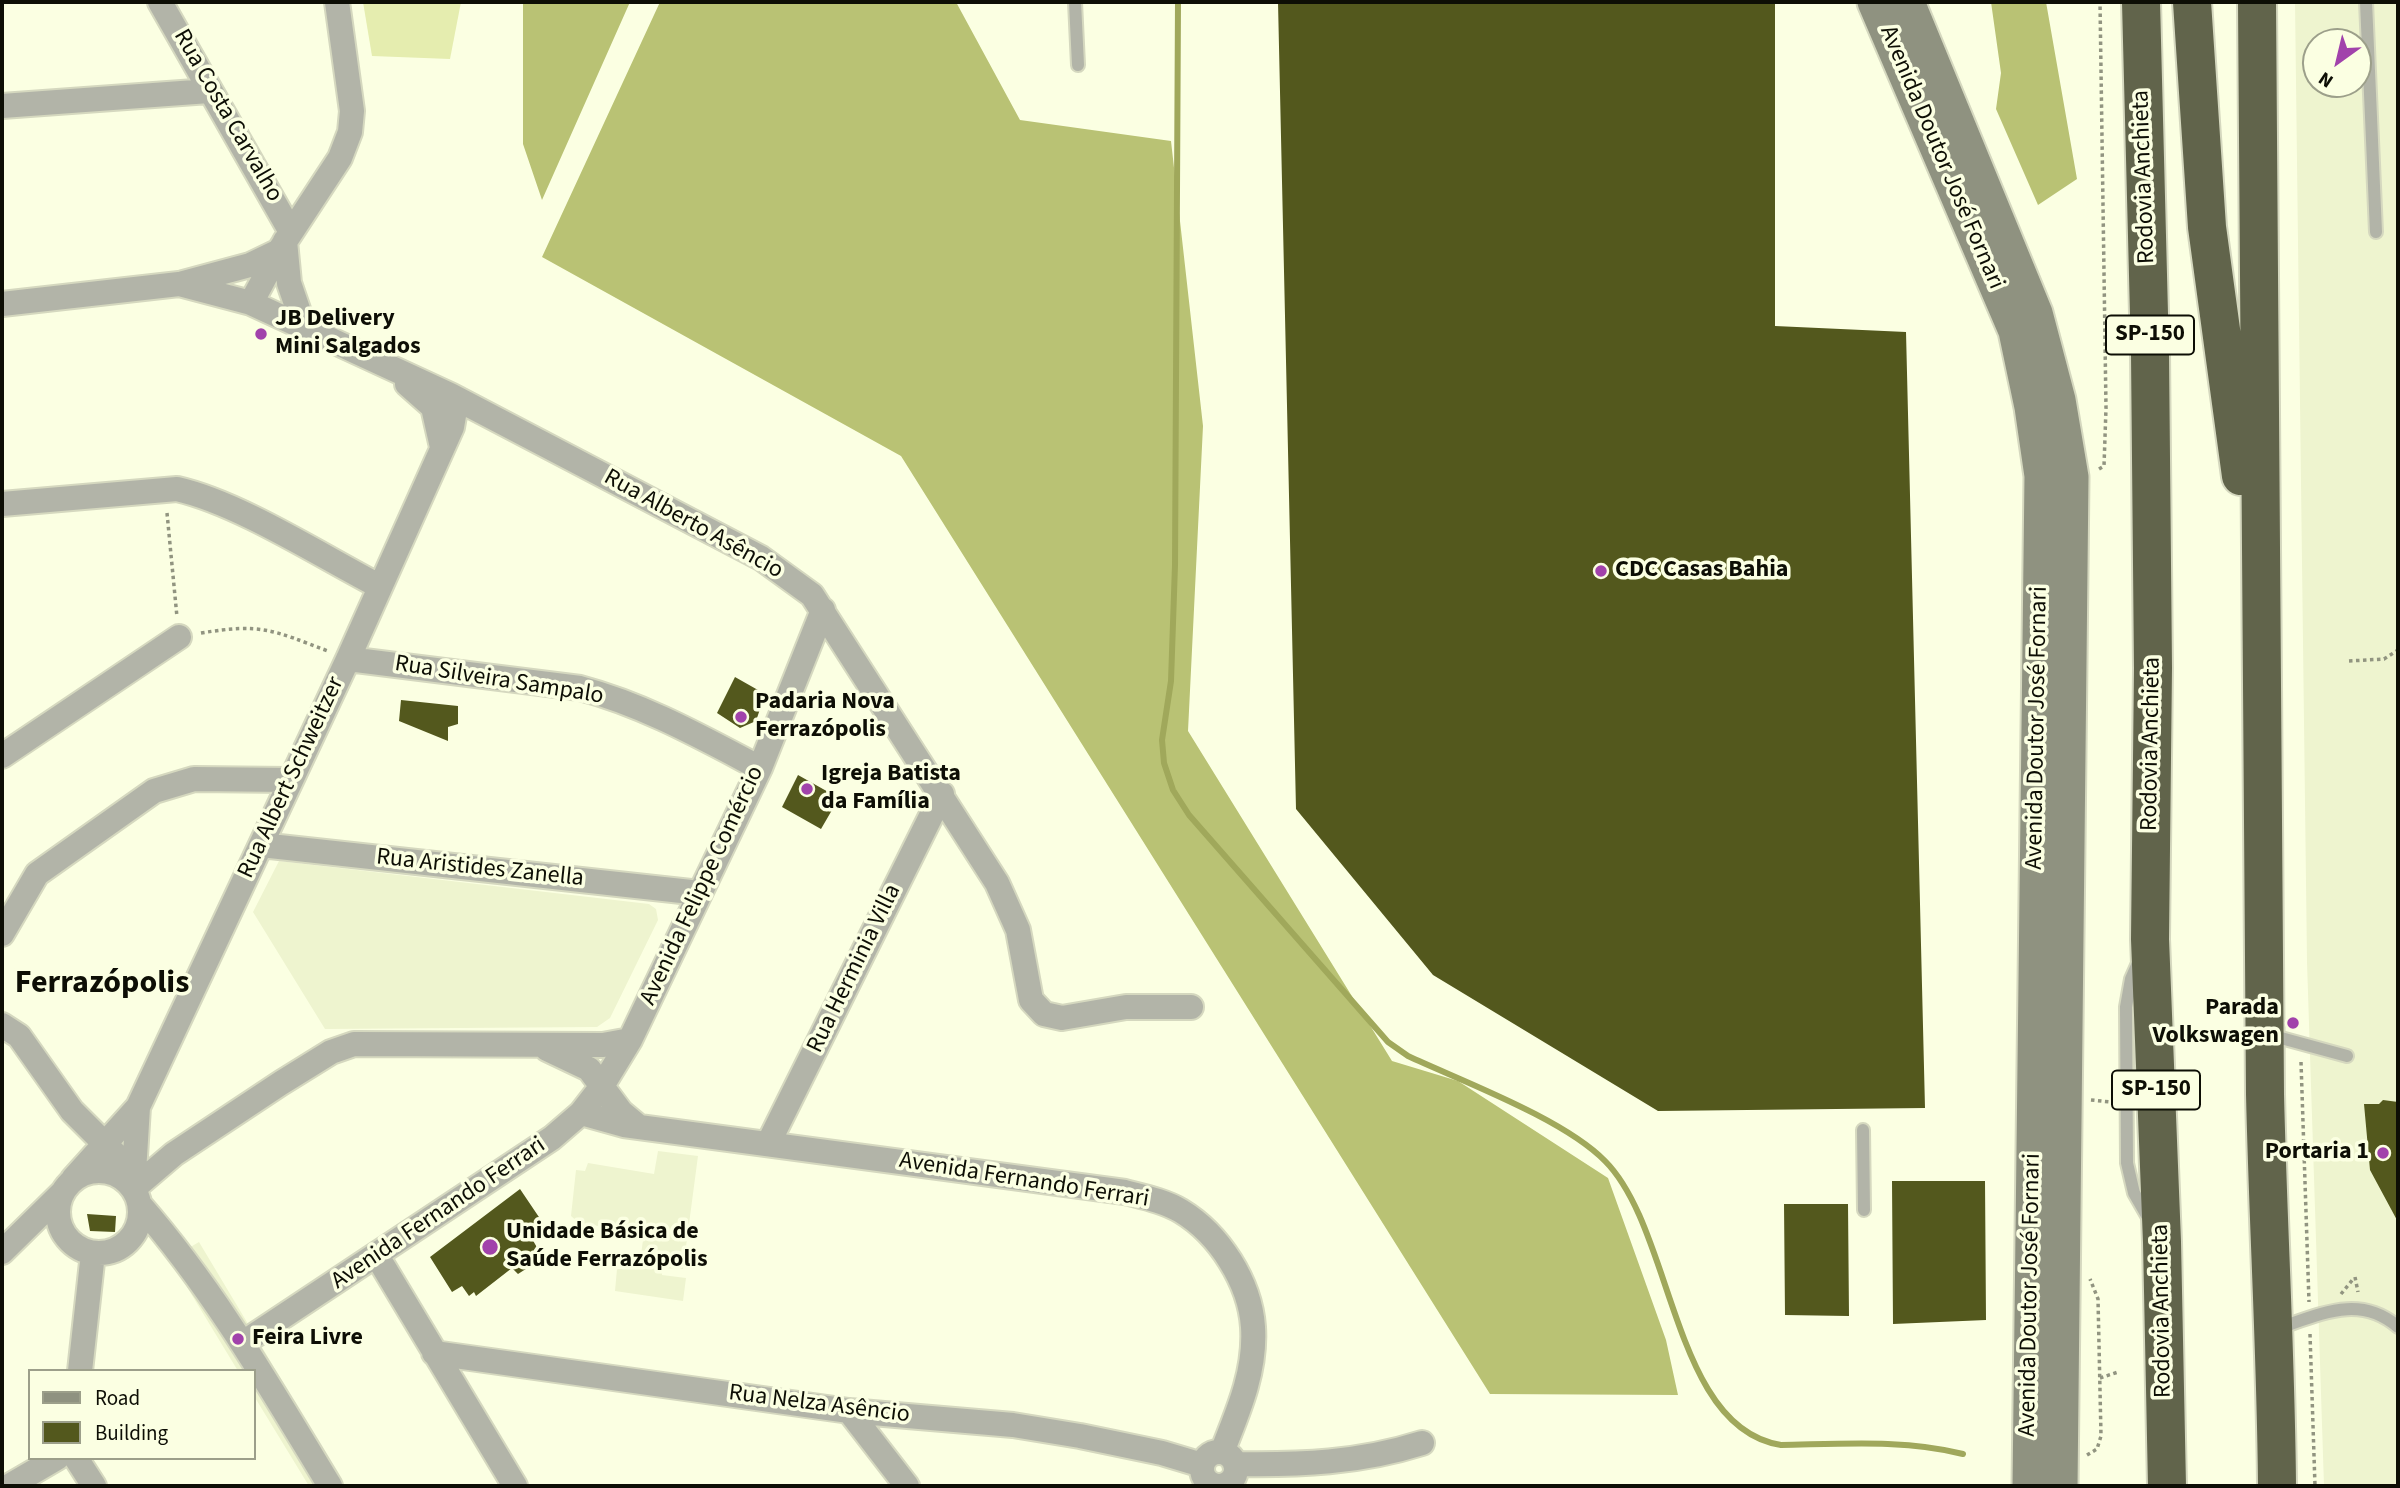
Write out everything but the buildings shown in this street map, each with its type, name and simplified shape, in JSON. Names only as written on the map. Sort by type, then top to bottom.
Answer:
[{"type":"highway","name":"Rodovia Anchieta","points":[[2141,2],[2150,353],[2154,668],[2150,939],[2162,1242],[2167,1486]]},
{"type":"highway","name":"SP-150","points":[[2192,2],[2207,227],[2263,634]]},
{"type":"highway","name":"SP-150","points":[[2257,2],[2267,1209],[2292,1323],[2277,1486]]},
{"type":"street","name":"Rua Costa Carvalho","points":[[160,2],[209,91],[255,164],[285,242]]},
{"type":"street","points":[[251,303],[285,242],[340,158],[350,132],[352,111],[337,2]]},
{"type":"street","name":"Avenida Doutor José Fornari","points":[[1874,2],[2015,331],[2031,407],[2041,476],[2029,1486]]},
{"type":"street","name":"Avenida Doutor José Fornari","points":[[1908,2],[2036,313],[2059,400],[2072,477],[2061,1472]]},
{"type":"street","points":[[2,106],[209,91]]},
{"type":"street","points":[[2,304],[179,284],[250,265],[285,242]]},
{"type":"street","points":[[285,242],[289,284],[303,324]]},
{"type":"street","name":"Rua Alberto Asêncio","points":[[179,284],[251,303],[303,324],[450,395],[761,558],[812,595],[823,610],[998,883],[1013,914],[1031,1000],[1036,1008],[1044,1014],[1062,1018],[1126,1007],[1191,1007]]},
{"type":"street","name":"Rua Alberto Asêncio","points":[[382,362],[433,407],[442,447]]},
{"type":"street","name":"Rua Albert Schweitzer","points":[[9,1246],[106,1145],[138,1107],[348,659],[442,447],[454,417],[450,395]]},
{"type":"street","name":"Rua Albert Schweitzer","points":[[442,447],[466,423],[497,420]]},
{"type":"street","points":[[2,504],[165,490],[195,494],[233,510],[379,586]]},
{"type":"street","name":"Avenida Felippe Comércio","points":[[581,1113],[602,1086],[630,1040],[760,768],[823,610]]},
{"type":"street","points":[[2,756],[179,637]]},
{"type":"street","name":"Rua Silveira Sampalo","points":[[348,659],[598,693],[670,722],[760,768]]},
{"type":"street","points":[[2,934],[21,896],[37,874],[154,791],[194,779],[290,780]]},
{"type":"street","name":"Rua Herminia Villa","points":[[768,1144],[942,794]]},
{"type":"street","name":"Rua Aristides Zanella","points":[[261,845],[700,893]]},
{"type":"street","points":[[2,1025],[19,1036],[72,1111],[106,1145],[243,1343],[330,1486]]},
{"type":"street","points":[[9,1246],[41,1238],[70,1242],[93,1253],[111,1252],[126,1244],[136,1231],[136,1190],[174,1154],[331,1052],[354,1044],[603,1045],[630,1040]]},
{"type":"street","points":[[530,1043],[581,1063],[621,1112],[639,1127]]},
{"type":"street","name":"Rua Albert Schweitzer","points":[[136,1190],[138,1107]]},
{"type":"street","name":"Avenida Fernando Ferrari","points":[[243,1343],[552,1138],[581,1113],[639,1127],[1125,1192],[1163,1202],[1192,1219],[1218,1244],[1237,1274],[1253,1326],[1247,1381],[1219,1477]]},
{"type":"street","points":[[138,1140],[152,1150],[174,1154]]},
{"type":"street","points":[[70,1242],[59,1222],[57,1210],[68,1185],[101,1171],[119,1177],[136,1190]]},
{"type":"street","points":[[126,1244],[156,1246],[183,1255]]},
{"type":"street","points":[[80,1369],[93,1253]]},
{"type":"street","points":[[377,1256],[515,1486]]},
{"type":"street","name":"Rua Nelza Asêncio","points":[[434,1353],[849,1411],[1053,1432],[1162,1453],[1219,1477],[1341,1462],[1391,1453],[1422,1443]]},
{"type":"street","points":[[849,1411],[907,1486]]},
{"type":"street","points":[[9,1486],[54,1460]]},
{"type":"street","points":[[77,1460],[94,1486]]},
{"type":"lane","points":[[1075,2],[1078,65]]},
{"type":"lane","points":[[2366,2],[2376,232]]},
{"type":"lane","points":[[2150,939],[2131,979],[2126,1007],[2129,1173],[2134,1193],[2162,1242]]},
{"type":"lane","points":[[2265,1034],[2347,1056]]},
{"type":"lane","points":[[1863,1130],[1864,1210]]},
{"type":"lane","points":[[2292,1323],[2351,1307],[2388,1319],[2398,1328]]},
{"type":"path","points":[[2072,477],[2090,475],[2104,466],[2106,408],[2100,2]]},
{"type":"path","points":[[165,490],[176,606]]},
{"type":"path","points":[[206,633],[242,626],[263,627],[309,644]]},
{"type":"path","points":[[2349,660],[2384,659],[2398,650]]},
{"type":"path","points":[[2304,1092],[2292,1323],[2315,1486]]},
{"type":"path","points":[[2067,1098],[2127,1103]]},
{"type":"path","points":[[2061,1472],[2093,1453],[2100,1444],[2097,1292],[2082,1273],[2064,1268]]},
{"type":"path","points":[[2335,1301],[2355,1277]]},
{"type":"path","points":[[2100,1378],[2118,1372]]},
{"type":"shaded area","points":[[2295,2],[2398,2],[2398,1486],[2324,1486],[2307,962]]},
{"type":"shaded area","points":[[279,861],[649,904],[656,909],[658,920],[610,1018],[597,1027],[325,1029],[253,912]]},
{"type":"shaded area","points":[[658,1151],[698,1156],[683,1269],[662,1268],[662,1275],[686,1278],[683,1301],[615,1291],[617,1269],[639,1269],[644,1233],[579,1223],[571,1216],[576,1170],[585,1171],[588,1163],[654,1174]]},
{"type":"shaded area","name":"Feira Livre","points":[[199,1242],[345,1486],[309,1486],[256,1399],[256,1369],[237,1369],[170,1259]]},
{"type":"green space","points":[[363,2],[461,2],[450,59],[372,56]]},
{"type":"green space","points":[[523,2],[630,2],[542,200],[523,144]]},
{"type":"green space","points":[[660,2],[956,2],[1020,120],[1171,141],[1203,426],[1188,731],[1392,1061],[1458,1081],[1608,1178],[1666,1340],[1678,1395],[1490,1394],[901,456],[542,257]]},
{"type":"green space","points":[[1991,2],[2046,2],[2077,179],[2038,205],[1996,109],[2001,73]]},
{"type":"waterway","points":[[1178,2],[1175,565],[1171,681],[1162,740],[1164,763],[1173,790],[1189,815],[1388,1042],[1408,1056],[1539,1116],[1587,1145],[1605,1161],[1628,1192],[1646,1232],[1696,1366],[1717,1403],[1745,1431],[1781,1445],[1896,1444],[1963,1454]]},
{"type":"place","name":"JB Delivery Mini Salgados","points":[[261,334]]},
{"type":"place","name":"CDC Casas Bahia","points":[[1601,571]]},
{"type":"place","name":"Padaria Nova Ferrazópolis","points":[[741,717]]},
{"type":"place","name":"Igreja Batista da Família","points":[[807,789]]},
{"type":"place","name":"Parada Volkswagen","points":[[2293,1023]]},
{"type":"place","name":"Portaria 1","points":[[2383,1153]]},
{"type":"place","name":"Unidade Básica de Saúde Ferrazópolis","points":[[490,1247]]},
{"type":"place","name":"Feira Livre","points":[[238,1339]]},
{"type":"district","name":"Ferrazópolis","points":[[102,985]]}]
